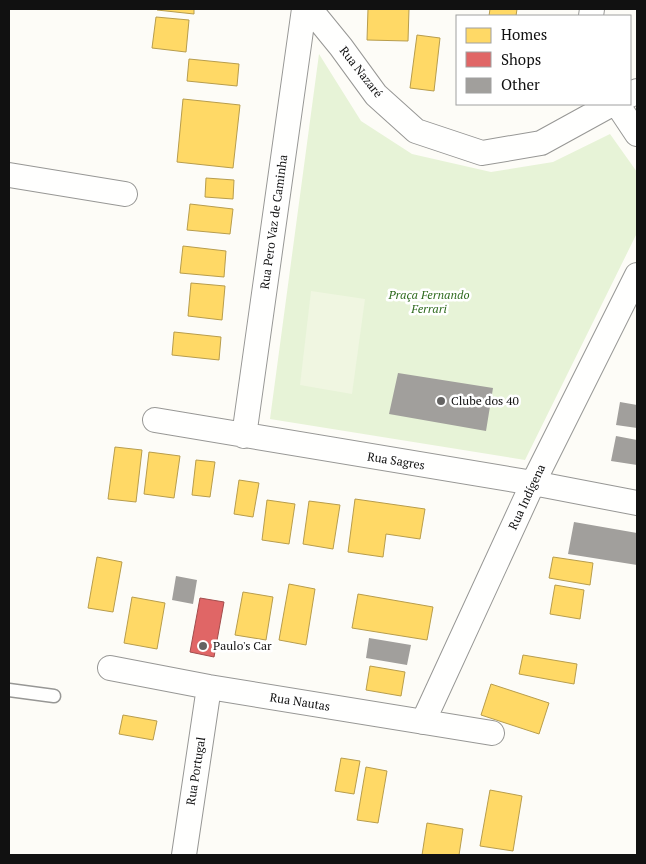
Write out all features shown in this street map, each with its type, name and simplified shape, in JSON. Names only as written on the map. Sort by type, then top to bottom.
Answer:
[{"type":"street","name":"Rua Pero Vaz de Caminha","points":[[244,436],[304,9]]},
{"type":"street","name":"Rua Nazaré","points":[[310,9],[376,94],[416,131],[482,153],[541,143],[587,111],[608,105]]},
{"type":"street","points":[[618,105],[637,134]]},
{"type":"street","points":[[9,175],[125,194]]},
{"type":"street","name":"Rua Indígena","points":[[422,722],[532,483],[637,275]]},
{"type":"street","name":"Rua Sagres","points":[[155,420],[532,483],[637,503]]},
{"type":"street","name":"Rua Nautas","points":[[110,668],[209,688],[492,733]]},
{"type":"street","name":"Rua Portugal","points":[[184,855],[209,688]]},
{"type":"lane","points":[[9,690],[54,696]]},
{"type":"green space","name":"Praça Fernando Ferrari","points":[[319,54],[361,121],[412,154],[491,172],[553,162],[610,134],[637,172],[637,233],[525,460],[270,419]]},
{"type":"green space","points":[[311,291],[365,299],[352,394],[300,385]]},
{"type":"building: Homes","points":[[194,9],[194,14],[157,10]]},
{"type":"building: Homes","points":[[368,9],[409,9],[408,41],[367,40]]},
{"type":"building: Homes","points":[[490,9],[517,9],[516,15],[489,15]]},
{"type":"building: Homes","points":[[156,17],[189,20],[186,52],[152,48]]},
{"type":"building: Homes","points":[[417,35],[440,38],[434,91],[410,88]]},
{"type":"building: Homes","points":[[189,59],[239,64],[237,86],[187,81]]},
{"type":"building: Homes","points":[[183,99],[240,105],[233,168],[177,162]]},
{"type":"building: Homes","points":[[206,178],[234,180],[233,199],[205,197]]},
{"type":"building: Homes","points":[[190,204],[233,209],[230,234],[187,230]]},
{"type":"building: Homes","points":[[183,246],[226,251],[224,277],[180,273]]},
{"type":"building: Homes","points":[[191,283],[225,286],[222,320],[188,316]]},
{"type":"building: Homes","points":[[174,332],[221,337],[219,360],[172,355]]},
{"type":"building: Homes","points":[[115,447],[142,450],[136,502],[108,499]]},
{"type":"building: Homes","points":[[149,452],[180,456],[174,498],[144,494]]},
{"type":"building: Homes","points":[[196,460],[215,462],[210,497],[192,495]]},
{"type":"building: Homes","points":[[239,480],[259,483],[253,517],[234,514]]},
{"type":"building: Homes","points":[[355,499],[425,509],[420,539],[386,534],[383,557],[348,552]]},
{"type":"building: Homes","points":[[267,500],[295,504],[289,544],[262,540]]},
{"type":"building: Homes","points":[[309,501],[340,505],[333,549],[303,544]]},
{"type":"building: Homes","points":[[97,557],[122,562],[113,612],[88,608]]},
{"type":"building: Homes","points":[[553,557],[593,563],[590,585],[549,578]]},
{"type":"building: Homes","points":[[289,584],[315,589],[306,645],[279,640]]},
{"type":"building: Homes","points":[[555,585],[584,590],[580,619],[550,614]]},
{"type":"building: Homes","points":[[243,592],[273,597],[266,640],[235,635]]},
{"type":"building: Homes","points":[[358,594],[433,607],[427,640],[352,628]]},
{"type":"building: Homes","points":[[132,597],[165,603],[157,649],[124,643]]},
{"type":"building: Homes","points":[[523,655],[577,664],[574,684],[519,674]]},
{"type":"building: Homes","points":[[370,666],[405,672],[401,696],[366,690]]},
{"type":"building: Homes","points":[[491,684],[549,703],[539,734],[481,715]]},
{"type":"building: Homes","points":[[123,715],[157,721],[153,740],[119,734]]},
{"type":"building: Homes","points":[[341,758],[360,761],[354,794],[335,791]]},
{"type":"building: Homes","points":[[366,767],[387,771],[378,823],[357,820]]},
{"type":"building: Homes","points":[[490,790],[522,796],[513,851],[480,846]]},
{"type":"building: Homes","points":[[427,823],[463,829],[459,855],[422,855]]},
{"type":"building: Shops","points":[[200,598],[224,602],[214,657],[190,652]]},
{"type":"building: Other","name":"Clube dos 40","points":[[398,373],[493,388],[486,431],[389,414]]},
{"type":"building: Other","points":[[620,402],[637,405],[637,428],[616,425]]},
{"type":"building: Other","points":[[616,436],[637,440],[637,465],[611,461]]},
{"type":"building: Other","points":[[574,522],[637,533],[637,565],[568,554]]},
{"type":"building: Other","points":[[176,576],[197,580],[193,604],[172,600]]},
{"type":"building: Other","points":[[369,638],[411,645],[407,665],[366,658]]},
{"type":"place","name":"Clube dos 40","points":[[441,401]]},
{"type":"place","name":"Paulo's Car","points":[[203,646]]}]
